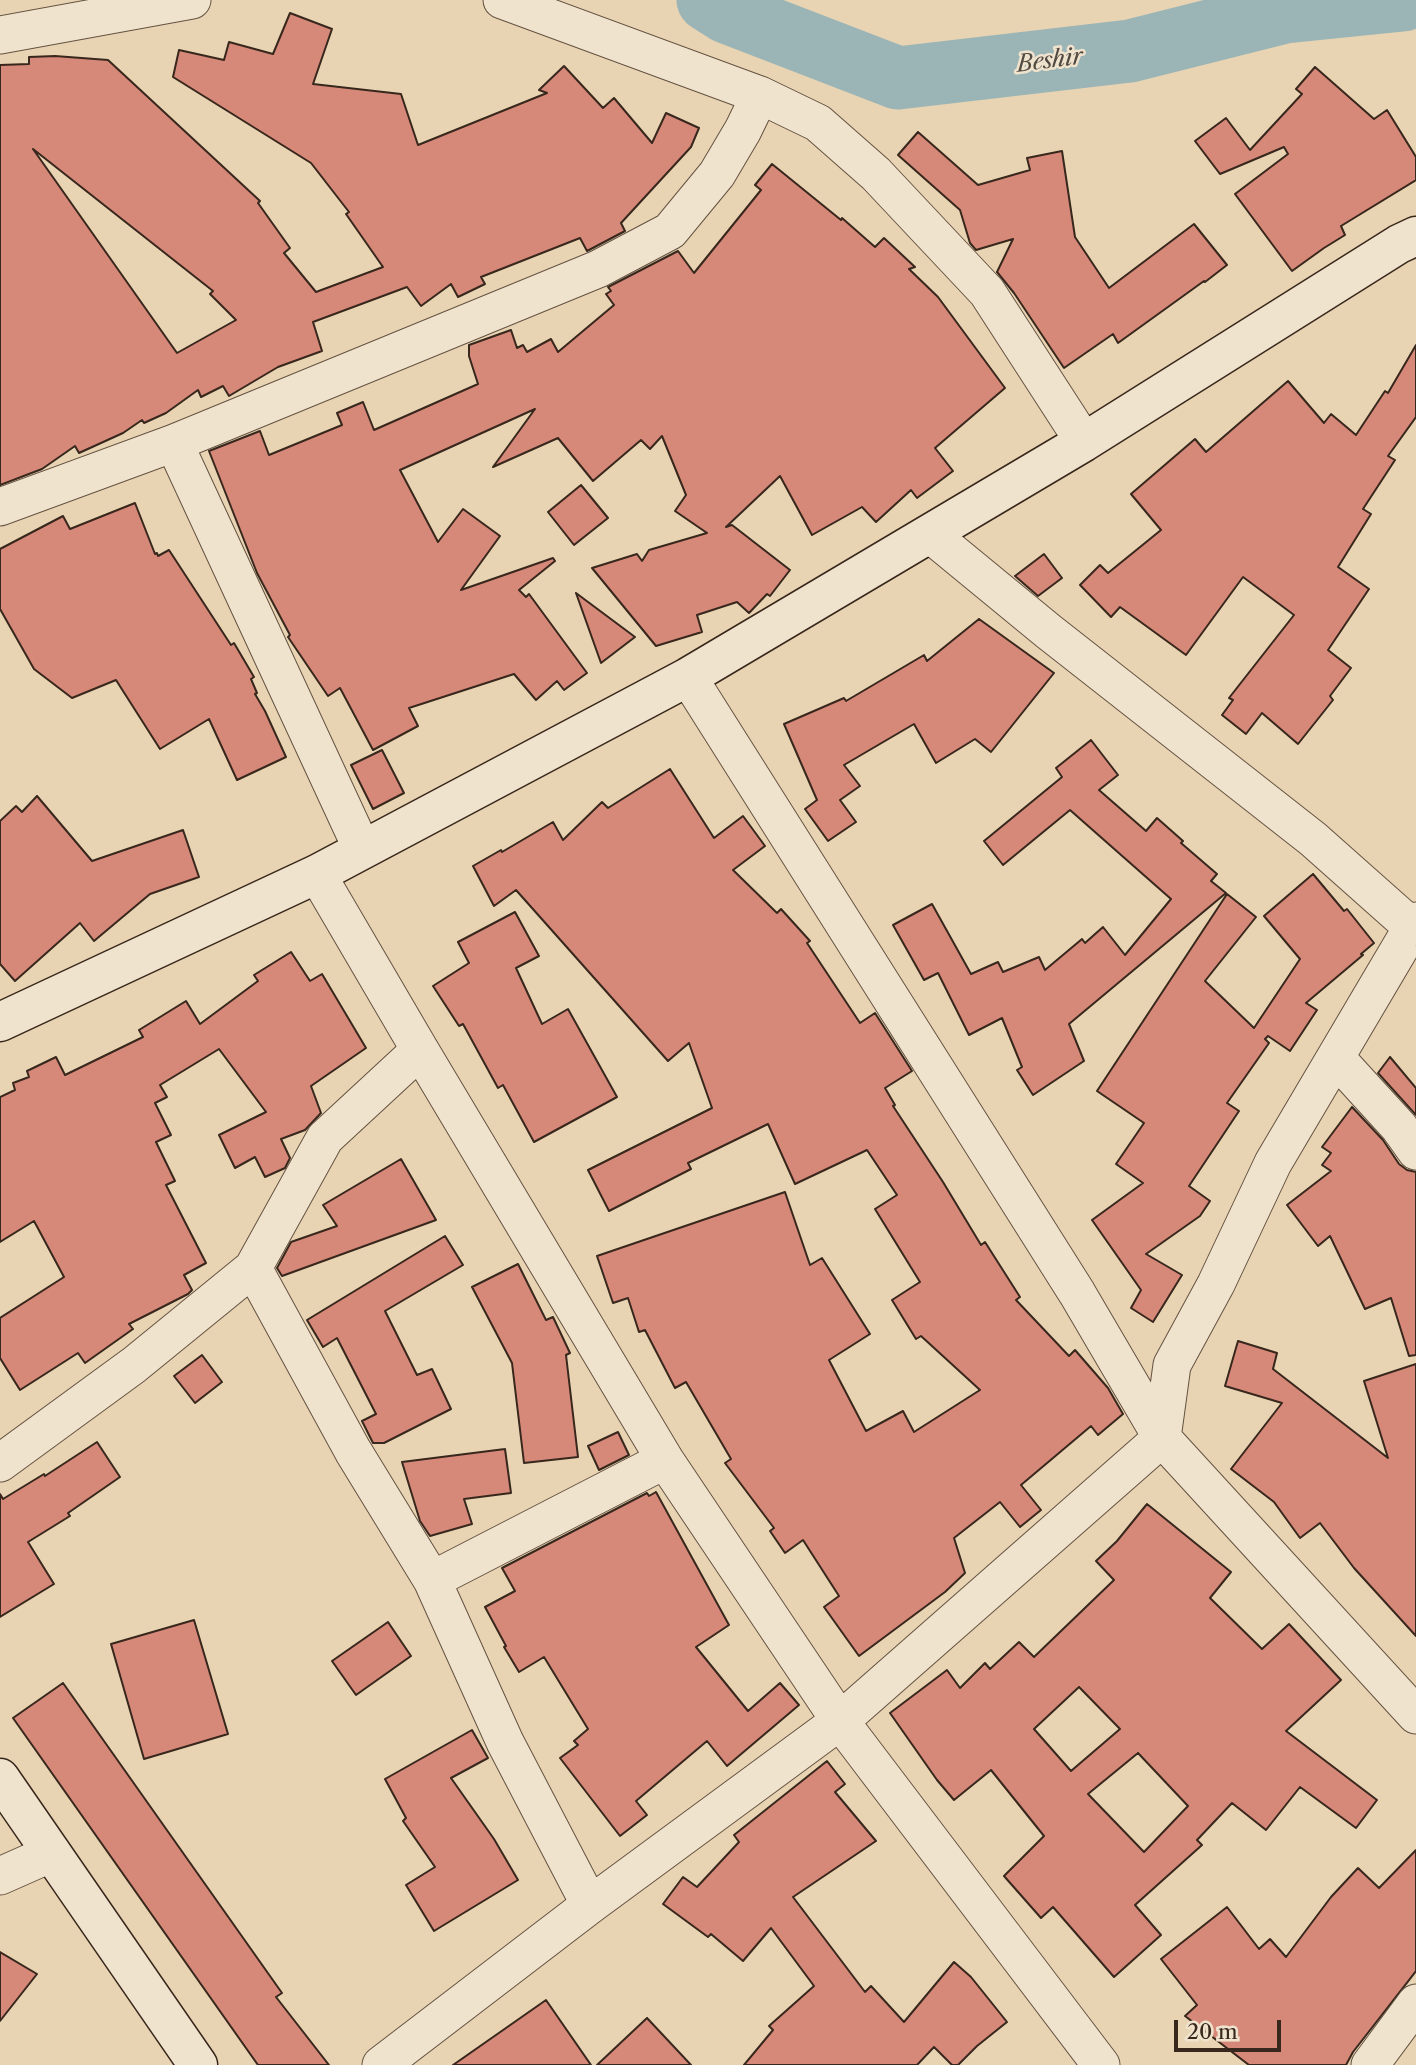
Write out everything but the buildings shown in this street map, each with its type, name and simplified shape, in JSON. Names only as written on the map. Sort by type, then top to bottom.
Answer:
[{"type":"main road","points":[[0,1022],[317,874],[688,677],[1084,442],[1399,244],[1416,236]]},
{"type":"main road","points":[[0,1778],[198,2065]]},
{"type":"street","points":[[0,35],[192,0]]},
{"type":"street","points":[[502,0],[760,95],[818,123],[876,174],[987,292],[1084,442]]},
{"type":"street","points":[[0,507],[174,443],[598,269],[670,231],[717,174],[760,95]]},
{"type":"street","points":[[174,443],[362,849]]},
{"type":"street","points":[[381,2065],[590,1905],[840,1721],[1162,1438],[1172,1365],[1216,1284],[1273,1163],[1414,924],[1313,839],[1048,631],[930,534]]},
{"type":"street","points":[[688,677],[1077,1293],[1162,1438],[1416,1715]]},
{"type":"street","points":[[317,874],[419,1050],[665,1460],[840,1721],[1101,2065]]},
{"type":"street","points":[[0,1463],[134,1365],[253,1268],[325,1138],[419,1050]]},
{"type":"street","points":[[1336,1058],[1399,1127],[1416,1151]]},
{"type":"street","points":[[253,1268],[353,1451],[432,1580],[505,1742],[590,1905]]},
{"type":"street","points":[[432,1580],[665,1460]]},
{"type":"street","points":[[0,1876],[52,1853]]},
{"type":"street","points":[[1370,2065],[1416,2003]]},
{"type":"waterway","name":"Beshir","points":[[708,0],[727,12],[898,78],[1130,51],[1285,12],[1403,0]]}]
